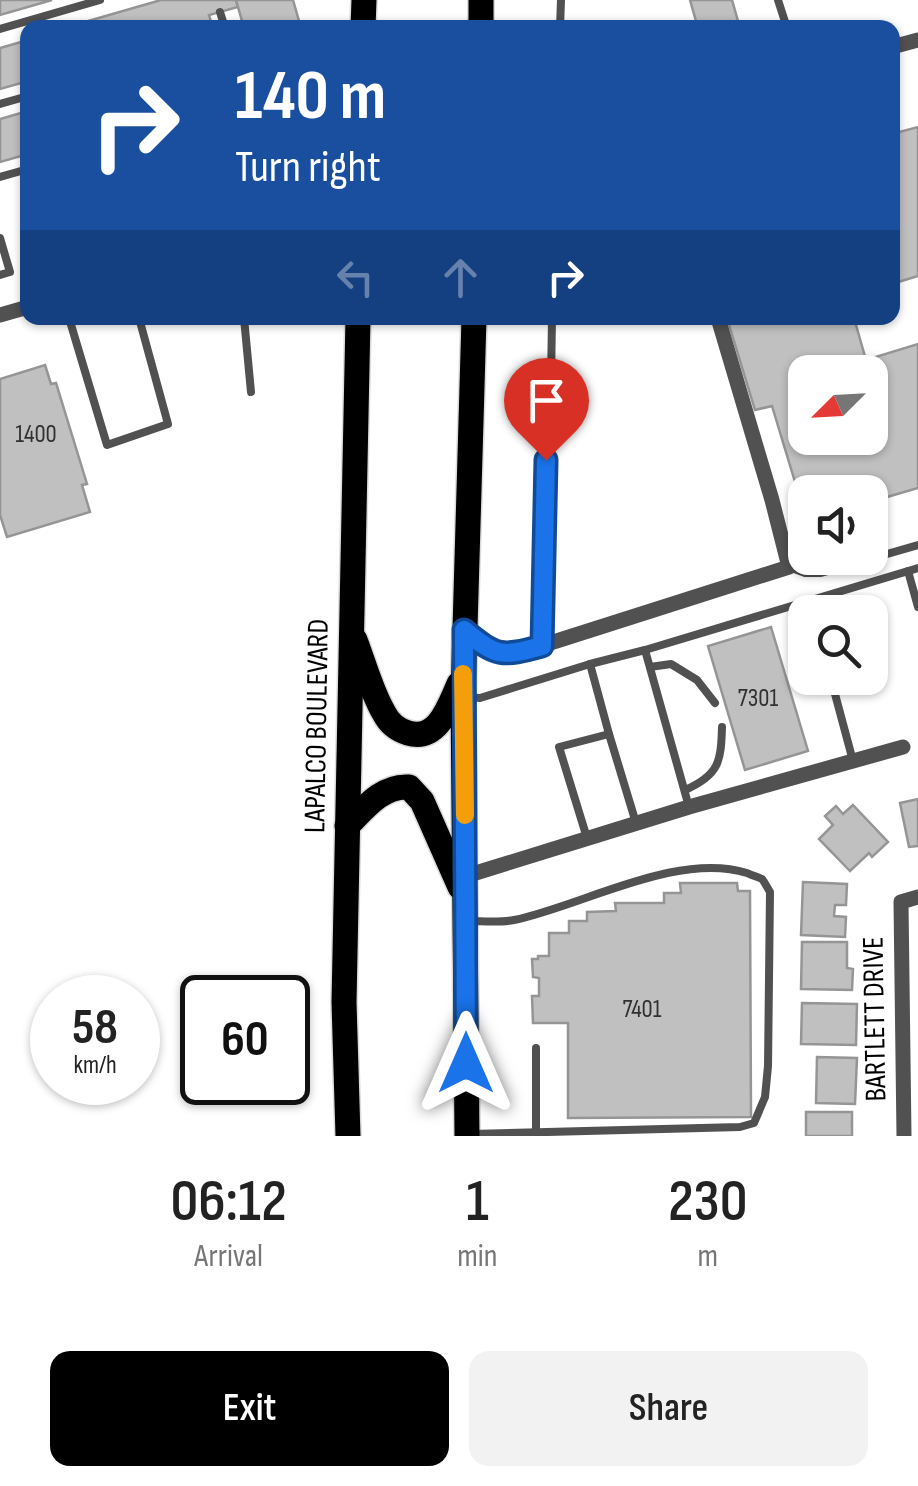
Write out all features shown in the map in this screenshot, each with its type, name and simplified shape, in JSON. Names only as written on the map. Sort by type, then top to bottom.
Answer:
[{"type":"main road","name":"LAPALCO BOULEVARD","points":[[348,1136],[344,1002],[358,325]]},
{"type":"main road","points":[[467,1135],[463,686],[474,325]]},
{"type":"main road","points":[[351,630],[385,715],[399,730],[416,735],[430,731],[444,717],[463,686]]},
{"type":"main road","points":[[347,826],[389,789],[409,788],[422,801],[466,899]]},
{"type":"street","points":[[720,325],[788,560]]},
{"type":"street","points":[[464,630],[500,654],[522,652],[788,568]]},
{"type":"street","points":[[466,899],[587,838],[910,744]]},
{"type":"street","name":"BARTLETT DRIVE","points":[[904,1136],[910,1100],[901,902],[918,897]]},
{"type":"lane","points":[[31,20],[100,0]]},
{"type":"lane","points":[[220,12],[222,20]]},
{"type":"lane","points":[[0,238],[10,272],[0,275]]},
{"type":"lane","points":[[71,325],[108,445],[168,424],[141,325]]},
{"type":"lane","points":[[245,325],[251,392]]},
{"type":"lane","points":[[542,646],[552,325]]},
{"type":"lane","points":[[888,553],[918,545]]},
{"type":"lane","points":[[844,595],[918,568]]},
{"type":"lane","points":[[908,572],[918,608]]},
{"type":"lane","points":[[463,686],[480,698],[590,664],[788,613]]},
{"type":"lane","points":[[645,650],[690,807]]},
{"type":"lane","points":[[590,664],[636,823]]},
{"type":"lane","points":[[650,666],[671,664],[697,680],[715,703]]},
{"type":"lane","points":[[835,695],[853,761]]},
{"type":"lane","points":[[685,790],[706,781],[721,759],[722,727]]},
{"type":"lane","points":[[587,838],[558,747],[608,734]]},
{"type":"lane","points":[[466,899],[510,921],[670,873],[730,868],[763,880],[770,892],[768,1066],[765,1097],[754,1123],[740,1127],[467,1135]]},
{"type":"lane","points":[[536,1048],[536,1132]]},
{"type":"building","points":[[0,0],[52,0],[0,15]]},
{"type":"building","points":[[161,0],[236,0],[238,7],[209,15],[211,20],[92,20]]},
{"type":"building","points":[[236,0],[293,0],[299,20],[242,20]]},
{"type":"building","points":[[690,0],[732,0],[738,20],[696,20]]},
{"type":"building","points":[[20,42],[20,83],[0,89],[0,48]]},
{"type":"building","points":[[20,113],[20,156],[0,162],[0,119]]},
{"type":"building","points":[[918,127],[918,276],[900,282],[900,132]]},
{"type":"building","points":[[729,325],[856,325],[865,355],[788,355],[788,455],[888,455],[888,355],[882,355],[918,344],[918,488],[888,497],[888,475],[793,475],[772,406],[755,410]]},
{"type":"building","points":[[45,365],[51,384],[56,383],[87,484],[82,485],[90,512],[7,537],[0,515],[0,379]]},
{"type":"building","points":[[771,627],[788,695],[791,695],[808,751],[745,770],[708,646]]},
{"type":"building","points":[[918,799],[918,846],[909,847],[900,803]]},
{"type":"building","points":[[853,805],[888,842],[850,871],[819,839],[833,825],[825,816],[836,806],[843,814]]},
{"type":"building","points":[[803,882],[847,884],[846,905],[835,905],[834,916],[846,917],[845,937],[801,935]]},
{"type":"building","points":[[680,883],[737,883],[738,891],[750,891],[751,1117],[568,1118],[568,1023],[533,1023],[532,996],[539,996],[539,978],[533,977],[532,959],[549,956],[549,933],[569,933],[569,921],[587,921],[587,912],[616,911],[615,903],[664,903],[664,893],[681,893]]},
{"type":"building","points":[[802,942],[847,942],[847,968],[853,969],[852,990],[801,989]]},
{"type":"building","points":[[802,1003],[857,1004],[856,1045],[801,1044]]},
{"type":"building","points":[[817,1057],[857,1058],[855,1104],[816,1103]]},
{"type":"building","points":[[806,1112],[852,1112],[852,1136],[806,1136]]},
{"type":"slow traffic","points":[[463,674],[465,815]]},
{"type":"route","points":[[466,1063],[464,630],[500,654],[542,646],[546,460]]}]
